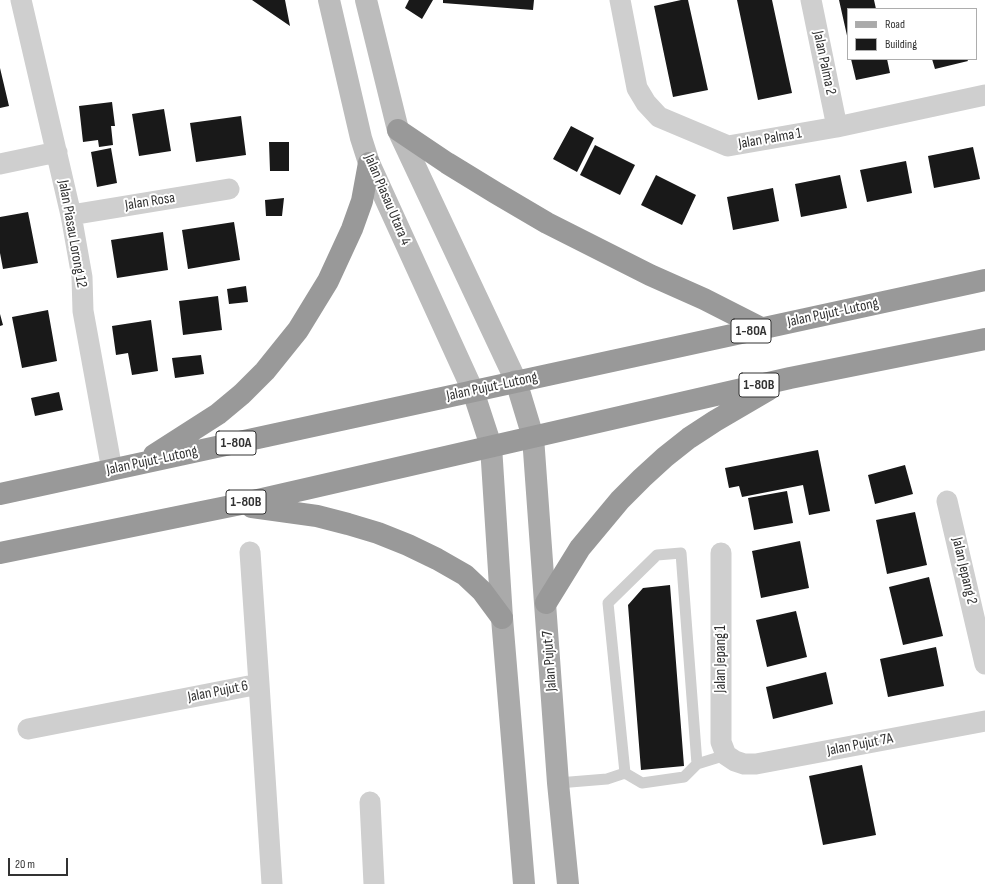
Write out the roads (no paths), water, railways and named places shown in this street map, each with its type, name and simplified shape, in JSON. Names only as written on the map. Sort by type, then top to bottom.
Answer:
[{"type":"highway","points":[[398,130],[453,167],[547,223],[650,276],[704,299],[763,329]]},
{"type":"highway","points":[[141,464],[218,414],[242,394],[265,371],[298,330],[328,281],[352,229],[362,202],[368,163]]},
{"type":"highway","name":"Jalan Pujut-Lutong","points":[[0,494],[985,280]]},
{"type":"highway","name":"1-80B","points":[[0,553],[236,505],[790,378],[985,339]]},
{"type":"highway","points":[[546,603],[580,548],[620,500],[642,478],[665,457],[715,421],[790,378]]},
{"type":"highway","points":[[236,505],[277,509],[317,516],[371,531],[408,545],[465,575],[482,591],[502,618]]},
{"type":"main road","name":"Jalan Pujut 7","points":[[516,381],[534,437],[558,783],[568,884]]},
{"type":"main road","points":[[473,391],[492,446],[502,618],[524,884]]},
{"type":"street","name":"Jalan Piasau Lorong 12","points":[[21,0],[71,214],[82,277],[83,311],[112,470]]},
{"type":"street","name":"Jalan Piasau Utara 4","points":[[329,0],[368,163],[473,391]]},
{"type":"street","points":[[366,0],[398,130],[516,381]]},
{"type":"street","name":"Jalan Palma 1","points":[[620,0],[637,88],[646,103],[659,116],[728,146],[838,127],[985,95]]},
{"type":"street","name":"Jalan Palma 2","points":[[811,0],[838,127]]},
{"type":"street","points":[[0,164],[57,152]]},
{"type":"street","name":"Jalan Rosa","points":[[71,214],[229,189]]},
{"type":"street","name":"Jalan Jepang 2","points":[[948,500],[985,664]]},
{"type":"street","points":[[250,552],[259,684]]},
{"type":"street","name":"Jalan Jepang 1","points":[[721,553],[721,742],[730,758]]},
{"type":"street","name":"Jalan Pujut 6","points":[[28,728],[259,684],[272,884]]},
{"type":"street","name":"Jalan Pujut 7A","points":[[730,758],[744,764],[756,764],[985,721]]},
{"type":"street","points":[[370,802],[374,884]]},
{"type":"lane","points":[[625,773],[608,603],[657,555],[681,554],[697,764]]},
{"type":"lane","points":[[558,783],[607,779],[625,773],[642,783],[684,777],[697,764],[730,758]]}]
